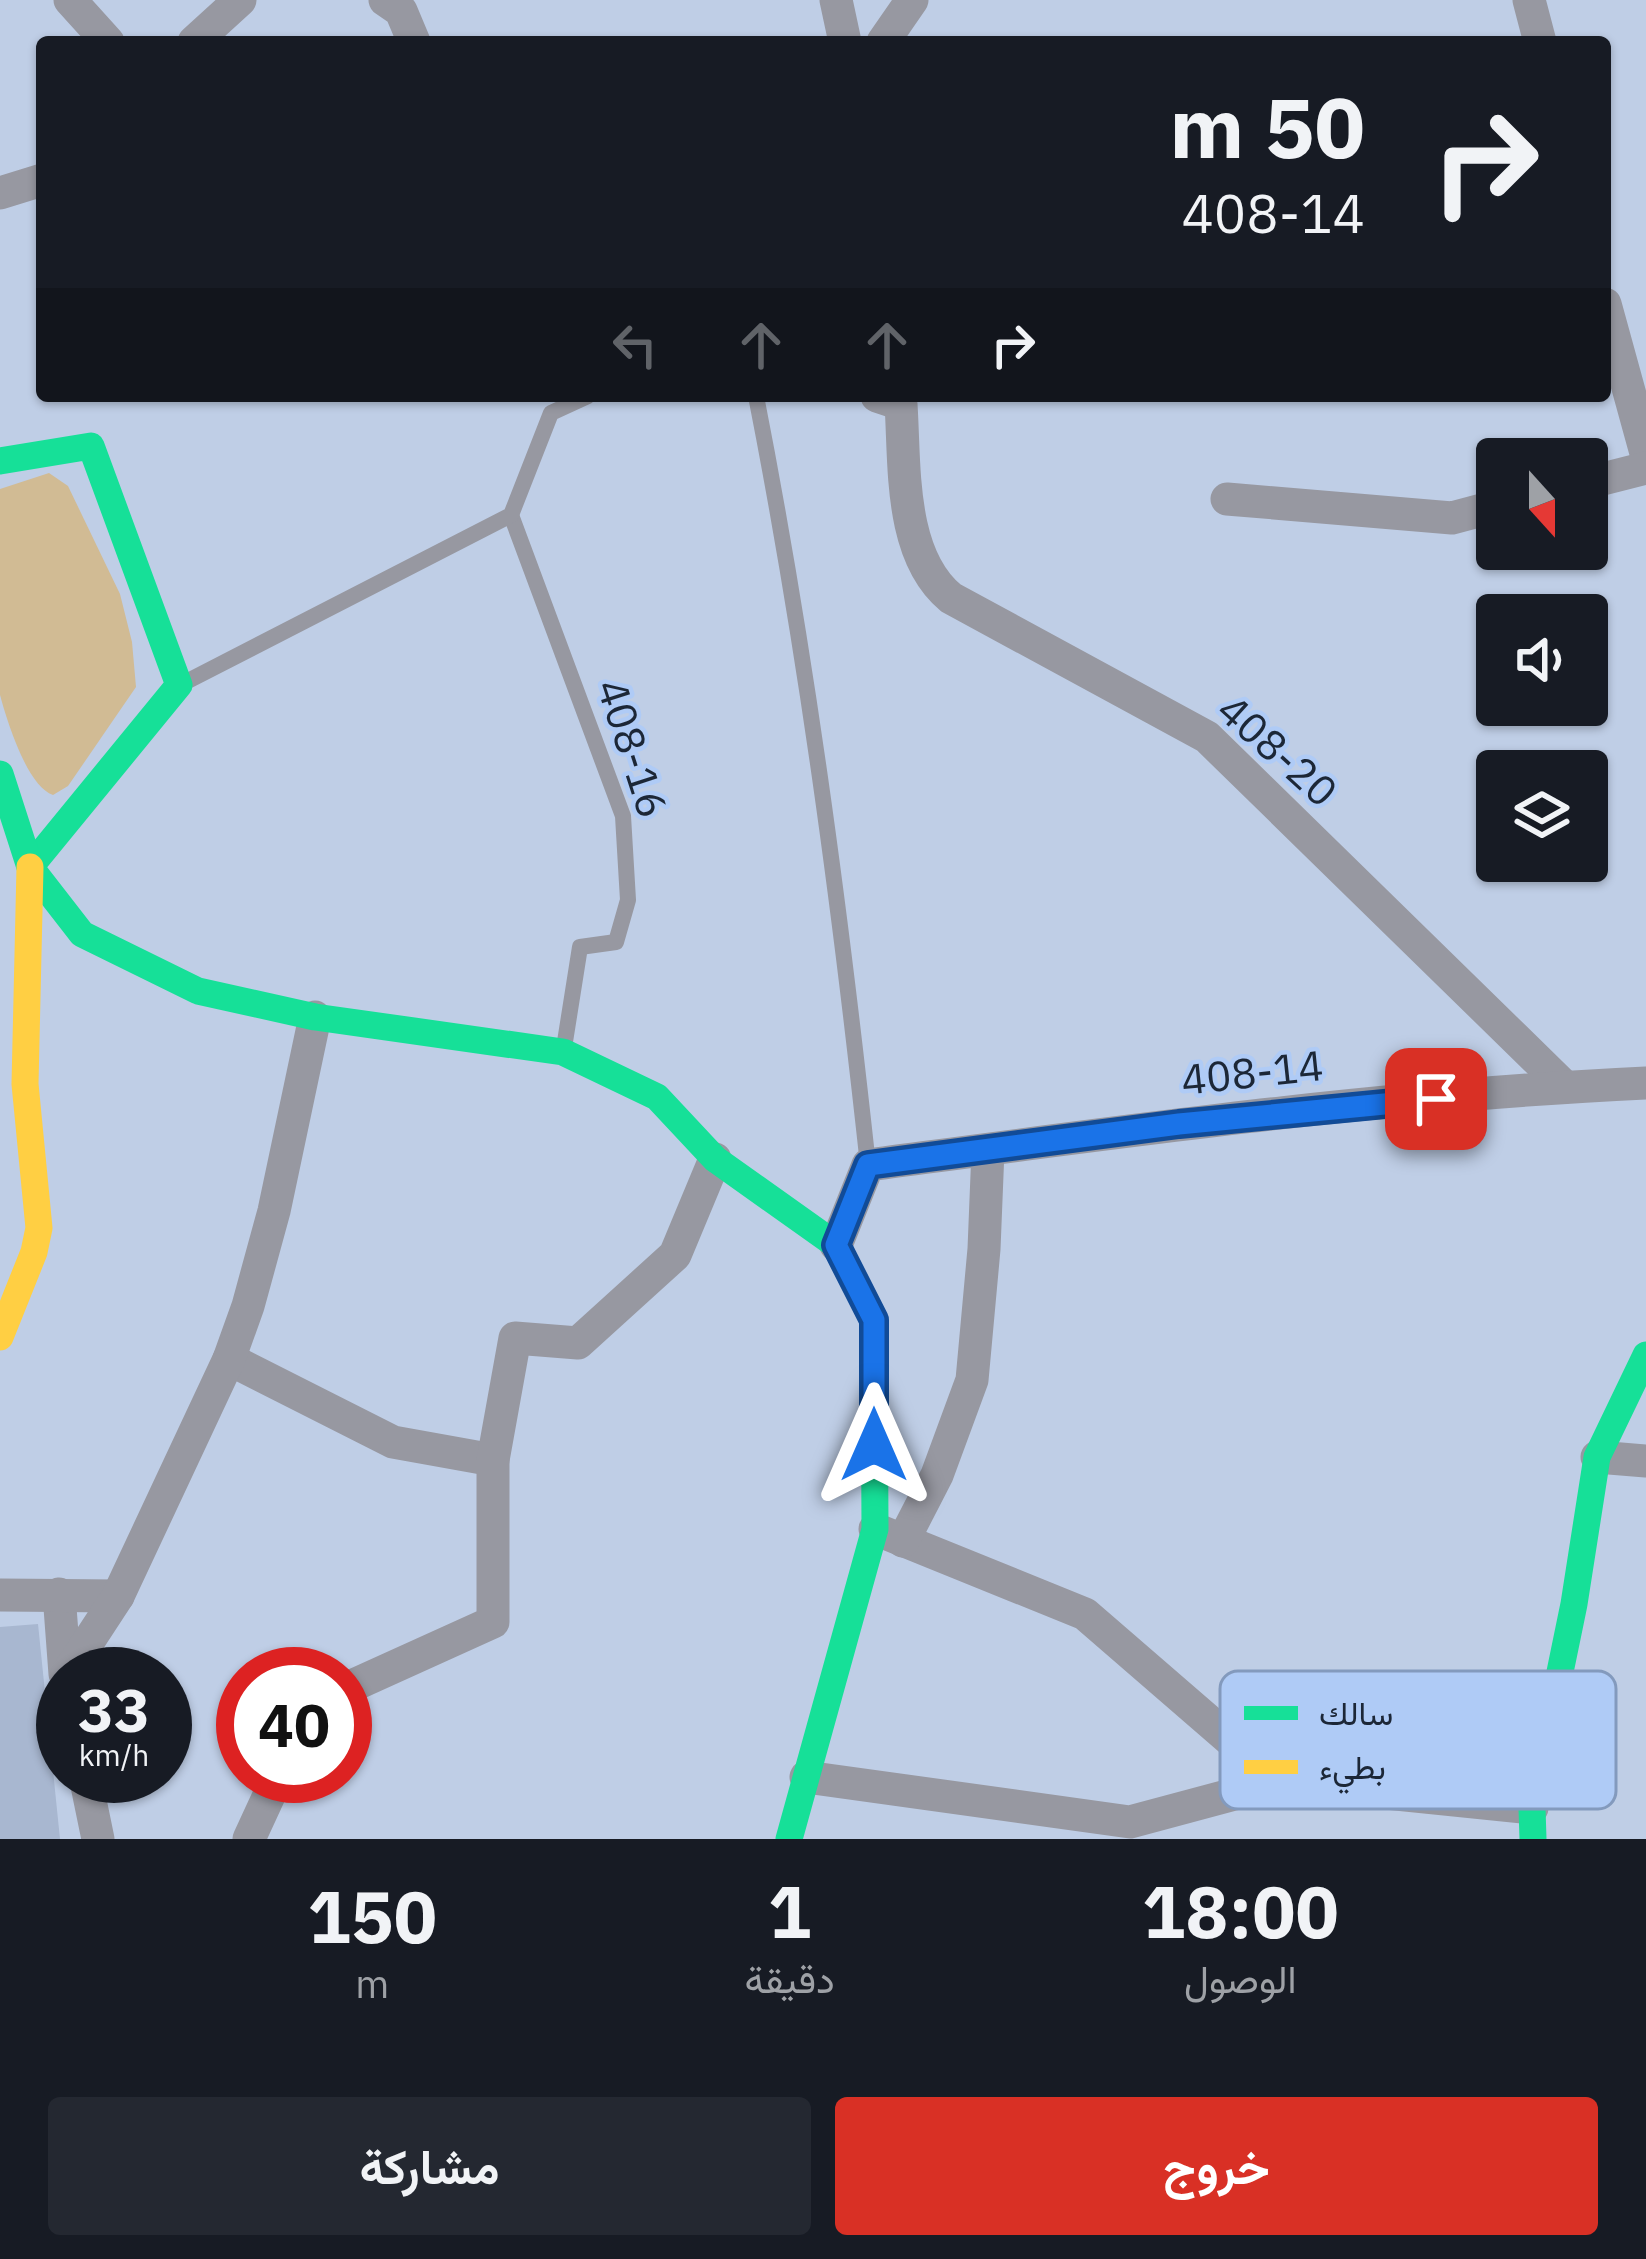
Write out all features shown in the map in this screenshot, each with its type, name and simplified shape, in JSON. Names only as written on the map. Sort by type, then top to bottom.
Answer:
[{"type":"street","points":[[70,0],[102,36]]},
{"type":"street","points":[[201,36],[240,0]]},
{"type":"street","points":[[385,0],[400,11],[411,36]]},
{"type":"street","points":[[836,0],[844,36]]},
{"type":"street","points":[[887,36],[912,0]]},
{"type":"street","points":[[1529,0],[1538,36]]},
{"type":"street","points":[[0,193],[36,182]]},
{"type":"street","points":[[1608,471],[1645,450],[1611,326]]},
{"type":"street","name":"408-20","points":[[895,402],[901,404],[906,483],[920,559],[934,584],[1207,737],[1565,1087]]},
{"type":"street","points":[[0,461],[92,446],[179,685],[30,866],[25,1084],[39,1228],[0,1337]]},
{"type":"street","points":[[1227,499],[1451,518],[1476,511]]},
{"type":"street","points":[[0,774],[30,866],[82,934],[198,991],[315,1018],[563,1052],[657,1097],[715,1159],[836,1245],[874,1320],[889,1535]]},
{"type":"street","points":[[84,1647],[118,1596],[229,1359],[274,1210],[315,1018]]},
{"type":"street","name":"408-14","points":[[868,1165],[1179,1124],[1646,1083]]},
{"type":"street","points":[[789,1839],[889,1535],[938,1475],[972,1380],[988,1150]]},
{"type":"street","points":[[372,1677],[493,1622],[493,1460],[515,1338],[578,1343],[675,1255],[715,1159]]},
{"type":"street","points":[[836,1245],[868,1165]]},
{"type":"street","points":[[1562,1671],[1597,1457],[1646,1355]]},
{"type":"street","points":[[229,1359],[393,1442],[493,1460]]},
{"type":"street","points":[[1597,1457],[1646,1461]]},
{"type":"street","points":[[889,1535],[1084,1614],[1220,1731]]},
{"type":"street","points":[[59,1594],[64,1647]]},
{"type":"street","points":[[0,1595],[118,1596]]},
{"type":"street","points":[[806,1777],[1157,1827],[1220,1804]]},
{"type":"street","points":[[91,1803],[98,1839]]},
{"type":"street","points":[[249,1839],[266,1803]]},
{"type":"street","points":[[1442,1809],[1533,1824]]},
{"type":"lane","points":[[179,685],[512,515],[551,413],[575,402]]},
{"type":"lane","points":[[757,402],[810,695],[868,1165]]},
{"type":"lane","name":"408-16","points":[[512,515],[610,778],[627,843],[628,899],[616,942],[580,947],[563,1052]]},
{"type":"shaded area","points":[[49,473],[68,486],[120,594],[132,642],[136,687],[68,786],[53,795],[27,766],[0,695],[0,489]]},
{"type":"building","points":[[38,1624],[36,1803],[56,1803],[60,1839],[0,1839],[0,1627]]},
{"type":"traffic: fast","points":[[0,461],[91,446],[179,685],[30,867]]},
{"type":"traffic: fast","points":[[0,774],[30,867],[82,934],[198,991],[315,1017],[563,1052],[657,1097],[715,1159],[836,1245],[874,1320],[875,1529],[789,1839]]},
{"type":"traffic: fast","points":[[1560,1671],[1597,1457],[1646,1355]]},
{"type":"traffic: fast","points":[[1532,1809],[1533,1839]]},
{"type":"traffic: slow","points":[[0,1337],[39,1228],[25,1084],[30,867]]},
{"type":"route","points":[[874,1445],[874,1320],[836,1245],[868,1165],[1179,1124],[1436,1099]]}]
